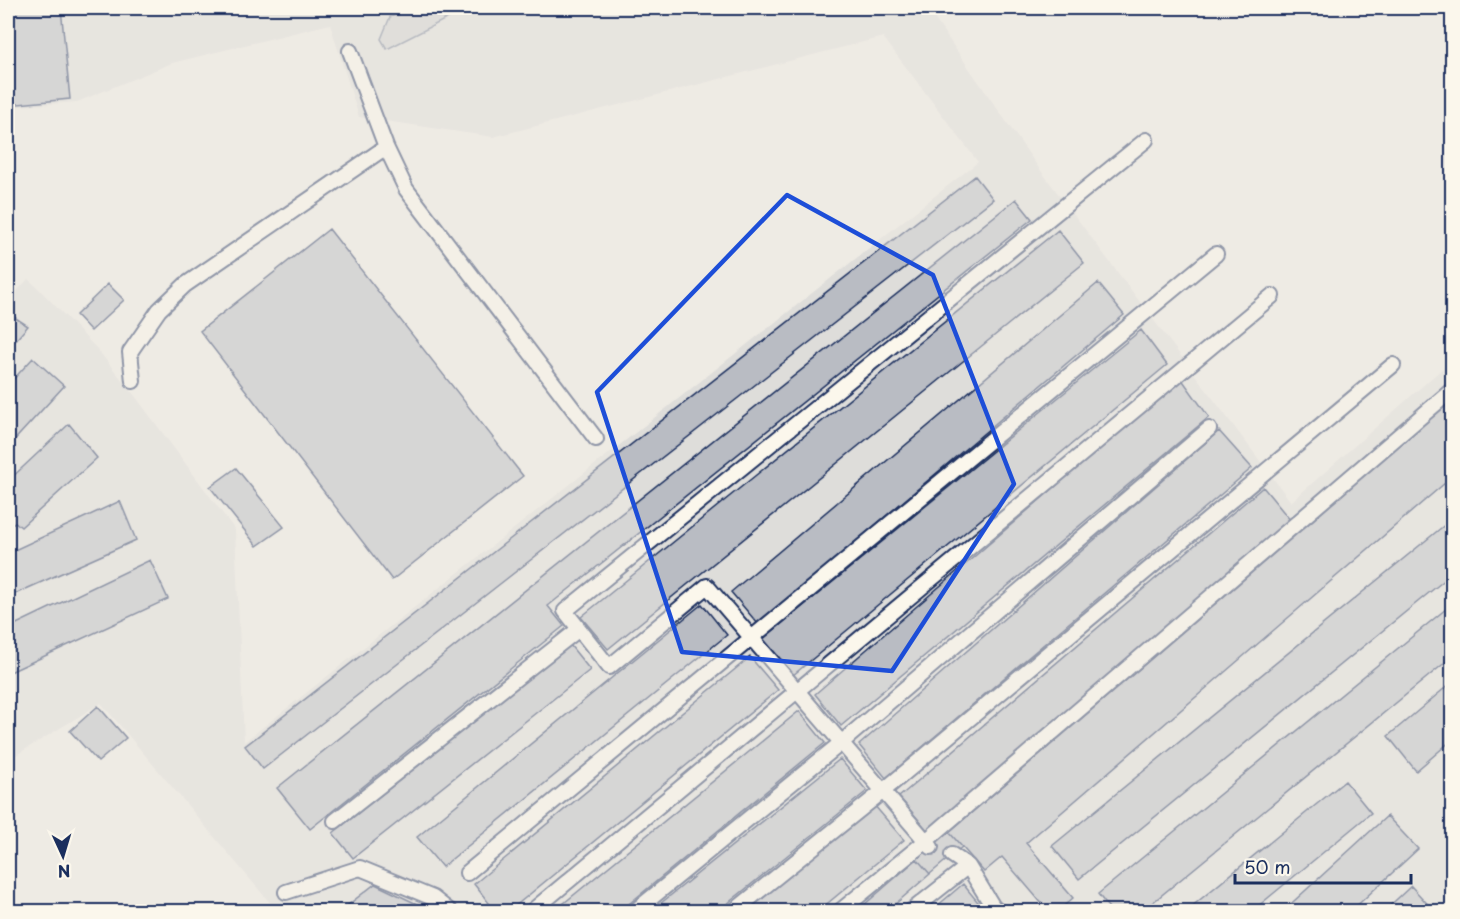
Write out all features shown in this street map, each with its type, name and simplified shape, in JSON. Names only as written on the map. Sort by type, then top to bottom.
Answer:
[{"type":"lane","points":[[350,51],[386,147],[406,189],[596,439]]},
{"type":"lane","points":[[928,844],[707,586],[609,667],[565,611],[1146,140]]},
{"type":"lane","points":[[133,381],[130,352],[159,310],[185,285],[386,147]]},
{"type":"lane","points":[[467,873],[1216,254]]},
{"type":"lane","points":[[531,912],[1272,296]]},
{"type":"lane","points":[[734,912],[883,791],[1393,365]]},
{"type":"lane","points":[[839,912],[928,844],[1452,390]]},
{"type":"lane","points":[[634,912],[841,743],[1209,429]]},
{"type":"lane","points":[[335,821],[579,629]]},
{"type":"lane","points":[[952,855],[968,866],[993,907],[999,912]]},
{"type":"lane","points":[[910,912],[968,866]]},
{"type":"lane","points":[[286,892],[360,868],[433,898],[451,912]]},
{"type":"highlighted area","points":[[787,195],[933,275],[1014,484],[892,671],[682,652],[597,392]]},
{"type":"shaded area","points":[[8,8],[927,8],[1038,167],[1291,502],[1452,360],[1452,911],[277,911],[101,703],[8,760],[8,301],[28,279],[97,349],[235,530],[244,742],[978,162],[883,37],[493,137],[359,117],[330,24],[172,63],[77,102],[8,107]]},
{"type":"shaded area","points":[[414,8],[494,8],[452,16],[387,49],[381,39],[390,17]]},
{"type":"building","points":[[8,8],[61,8],[70,99],[8,105]]},
{"type":"building","points":[[975,176],[993,199],[263,769],[245,746]]},
{"type":"building","points":[[1016,199],[1032,219],[548,606],[564,626],[310,829],[277,788]]},
{"type":"building","points":[[329,229],[523,476],[392,580],[200,331]]},
{"type":"building","points":[[1058,230],[1084,263],[608,649],[581,617]]},
{"type":"building","points":[[1098,283],[1124,315],[758,624],[731,592]]},
{"type":"building","points":[[108,284],[124,300],[91,331],[76,315]]},
{"type":"building","points":[[11,315],[28,326],[8,349],[8,319]]},
{"type":"building","points":[[1141,330],[1167,365],[792,676],[763,639]]},
{"type":"building","points":[[33,358],[64,386],[8,447],[8,385]]},
{"type":"building","points":[[1181,378],[1209,417],[841,726],[815,694]]},
{"type":"building","points":[[1452,400],[1452,477],[1026,843],[1073,898],[1057,912],[1049,912],[1002,857],[984,872],[949,832]]},
{"type":"building","points":[[69,424],[97,458],[21,527],[15,522],[8,527],[8,481]]},
{"type":"building","points":[[1219,431],[1252,468],[886,778],[859,745]]},
{"type":"building","points":[[236,468],[284,527],[257,546],[210,487]]},
{"type":"building","points":[[1263,487],[1291,521],[928,831],[899,797]]},
{"type":"building","points":[[120,501],[136,540],[8,597],[8,553]]},
{"type":"building","points":[[1452,519],[1452,574],[1079,879],[1052,846]]},
{"type":"building","points":[[150,560],[168,599],[8,673],[8,628]]},
{"type":"building","points":[[702,604],[727,635],[442,867],[417,837]]},
{"type":"building","points":[[1452,604],[1452,657],[1141,912],[1112,912],[1098,894]]},
{"type":"building","points":[[570,645],[590,670],[353,858],[333,833]]},
{"type":"building","points":[[750,657],[778,690],[508,912],[496,912],[474,884]]},
{"type":"building","points":[[1452,682],[1452,740],[1416,771],[1388,736]]},
{"type":"building","points":[[98,706],[126,738],[98,762],[70,731]]},
{"type":"building","points":[[799,711],[825,743],[619,912],[553,912]]},
{"type":"building","points":[[840,759],[867,791],[717,912],[650,912]]},
{"type":"building","points":[[1345,781],[1371,813],[1251,912],[1185,912]]},
{"type":"building","points":[[874,805],[904,840],[817,912],[746,912]]},
{"type":"building","points":[[1387,816],[1418,849],[1350,912],[1282,912]]},
{"type":"building","points":[[949,832],[962,847],[930,874],[917,859]]},
{"type":"building","points":[[917,859],[930,874],[886,912],[856,912]]},
{"type":"building","points":[[375,884],[419,905],[410,912],[339,912]]},
{"type":"building","points":[[963,884],[986,912],[930,912]]},
{"type":"building","points":[[1411,886],[1435,912],[1383,912]]}]
